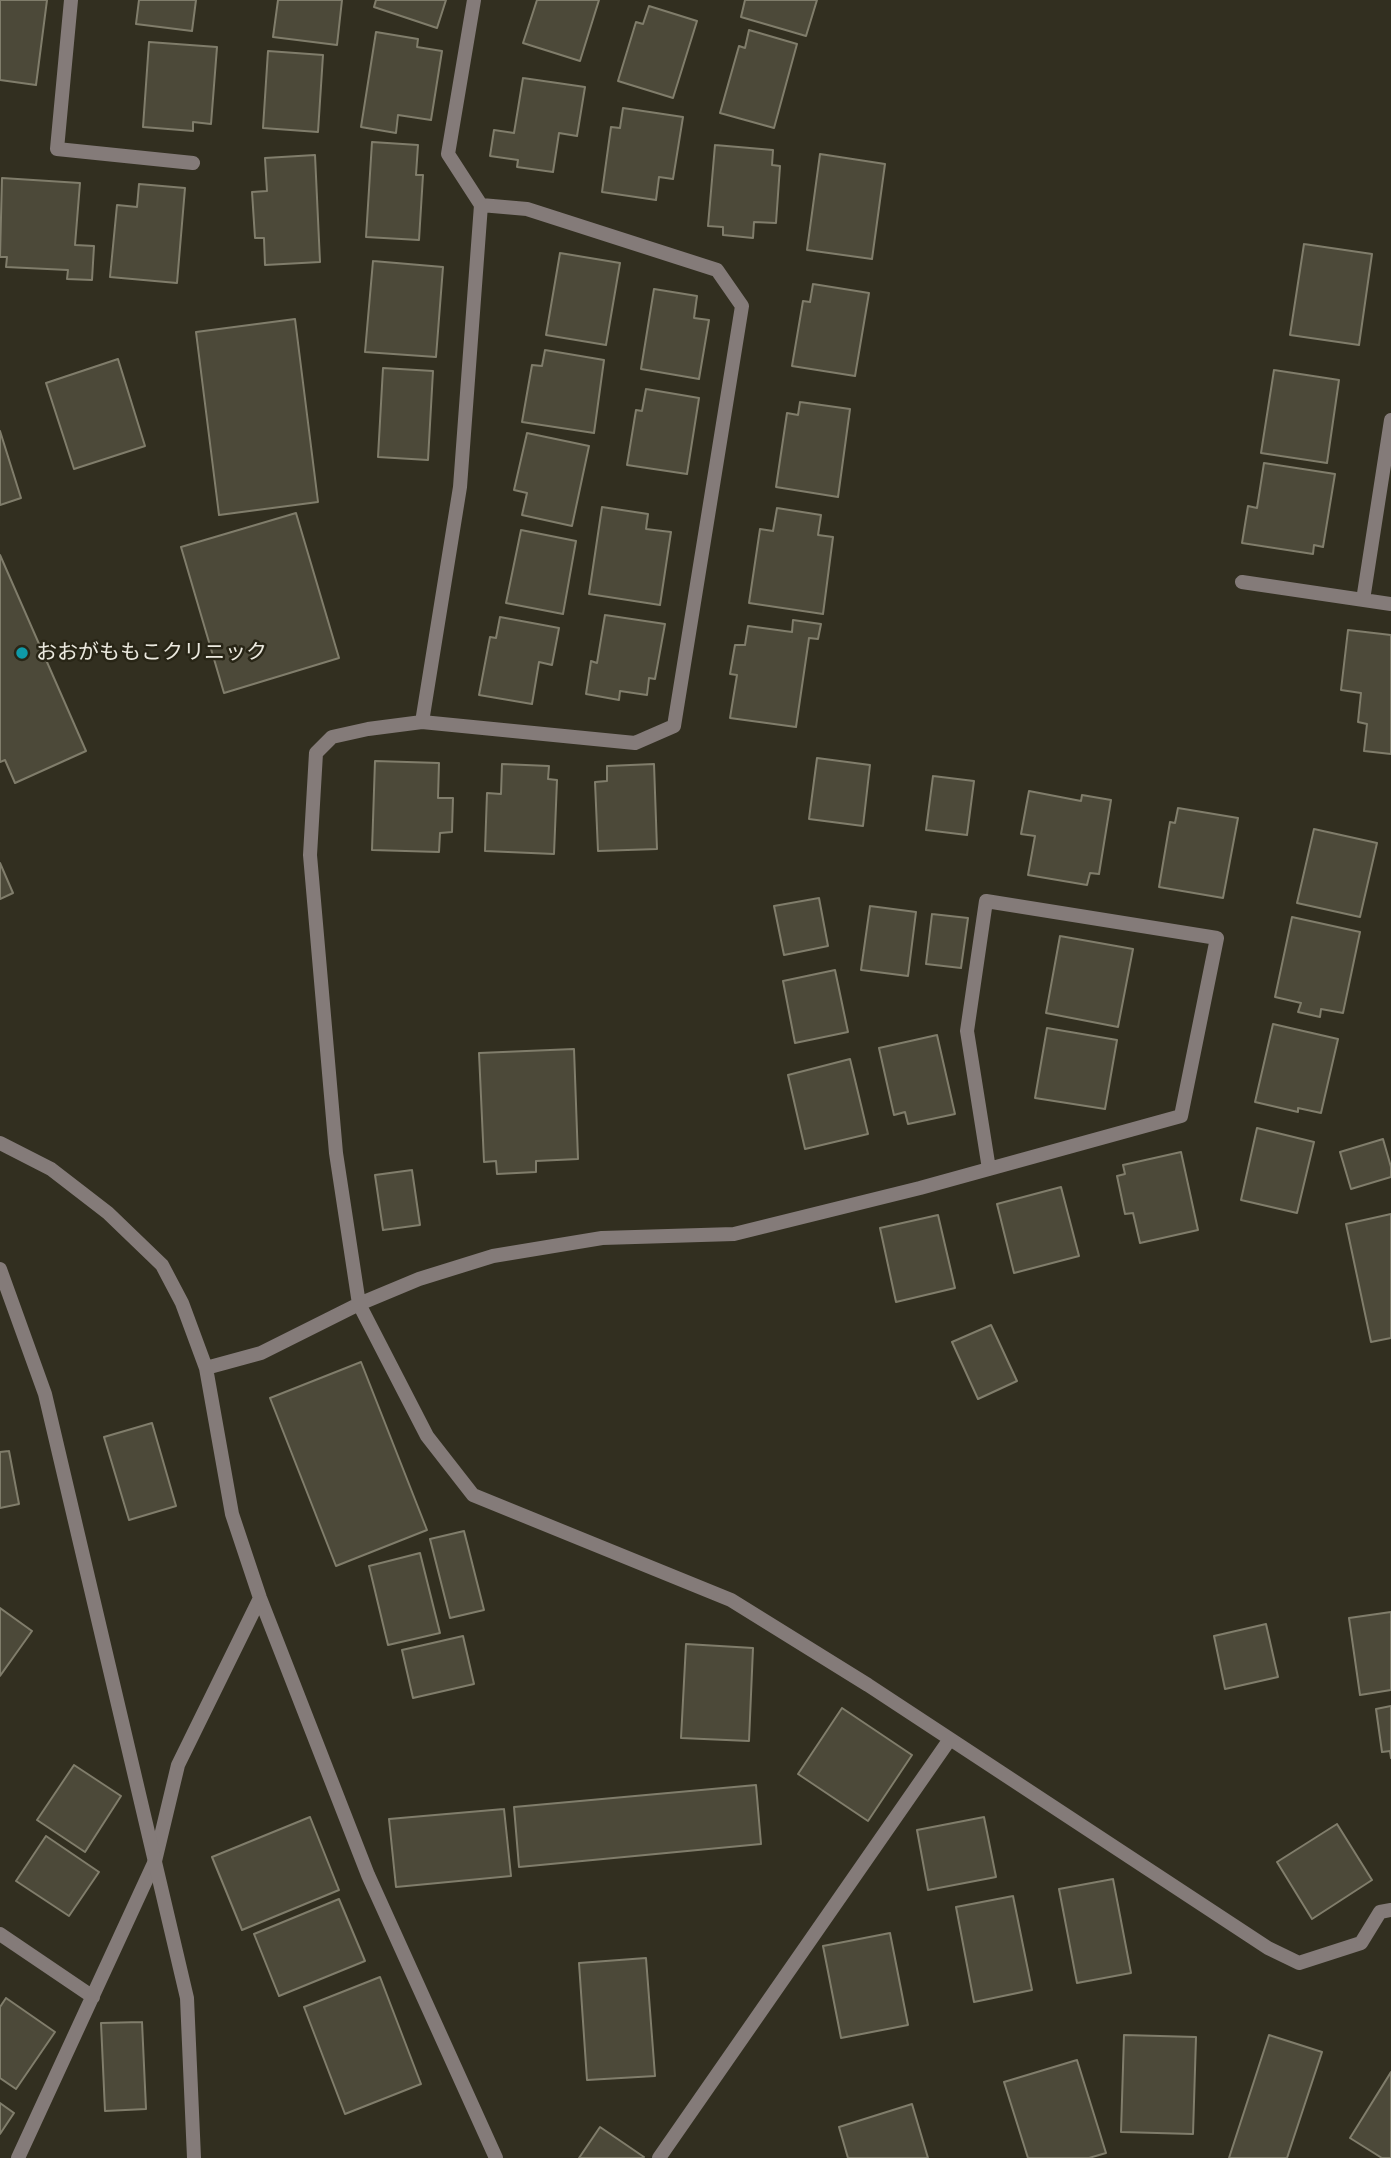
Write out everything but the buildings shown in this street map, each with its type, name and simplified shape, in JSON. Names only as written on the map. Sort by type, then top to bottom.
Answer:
[{"type":"street","points":[[71,0],[57,149],[193,163]]},
{"type":"street","points":[[422,722],[460,487],[481,205],[448,154],[474,0]]},
{"type":"street","points":[[481,205],[527,209],[717,270],[743,306],[674,726],[635,743],[422,722],[332,737],[316,753],[310,855],[337,1153],[359,1304],[427,1436],[473,1495],[731,1600],[950,1739],[1268,1948],[1300,1963],[1361,1943],[1380,1912],[1391,1910]]},
{"type":"street","points":[[1363,600],[1391,420]]},
{"type":"street","points":[[1242,582],[1391,604]]},
{"type":"street","points":[[206,1367],[261,1353],[359,1304],[419,1279],[493,1256],[602,1238],[734,1234],[989,1168],[1181,1116],[1217,938],[986,901],[967,1031],[989,1168]]},
{"type":"street","points":[[0,1143],[51,1169],[108,1213],[162,1265],[182,1303],[206,1367],[232,1514],[260,1598],[368,1875],[496,2158]]},
{"type":"street","points":[[0,1269],[45,1394],[187,1998],[194,2158]]},
{"type":"street","points":[[18,2158],[155,1861],[178,1765],[260,1598]]},
{"type":"street","points":[[659,2158],[950,1739]]},
{"type":"street","points":[[0,1934],[93,1997]]},
{"type":"place","name":"おおがももこクリニック","points":[[22,653]]}]
